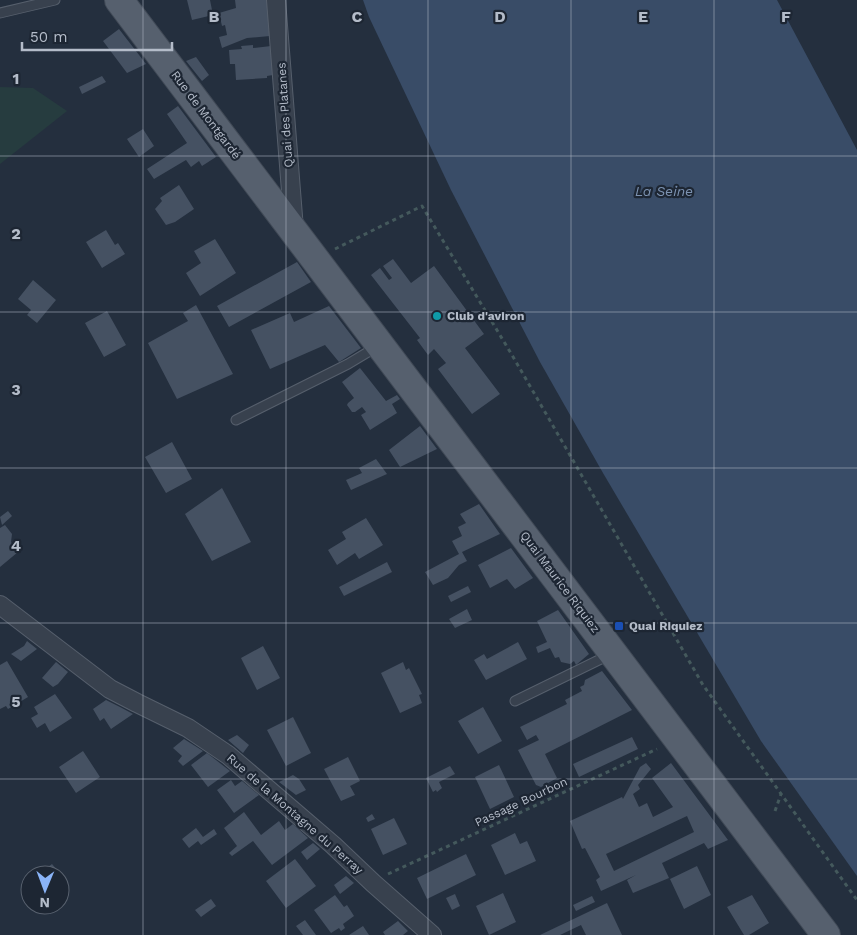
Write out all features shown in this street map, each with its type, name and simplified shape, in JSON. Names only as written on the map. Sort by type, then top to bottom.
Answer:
[{"type":"main road","name":"Rue de Montgardé","points":[[119,0],[294,230]]},
{"type":"main road","name":"Quai Maurice Riquiez","points":[[294,230],[826,935]]},
{"type":"street","name":"Quai des Platanes","points":[[276,0],[294,230]]},
{"type":"street","name":"Rue de la Montagne du Perray","points":[[0,605],[110,689],[188,728],[228,755],[291,808],[372,883],[432,935]]},
{"type":"lane","points":[[0,13],[55,0]]},
{"type":"lane","points":[[236,420],[348,364],[381,345]]},
{"type":"lane","points":[[515,700],[614,652]]},
{"type":"path","points":[[316,259],[422,206],[517,363],[704,686],[857,900]]},
{"type":"path","name":"Passage Bourbon","points":[[372,883],[678,739]]},
{"type":"path","points":[[775,811],[781,794]]},
{"type":"green space","points":[[0,87],[33,88],[67,111],[0,164]]},
{"type":"water","name":"La Seine","points":[[363,0],[777,0],[857,150],[857,876],[761,741],[540,362],[451,190],[369,17]]},
{"type":"building","points":[[187,0],[210,0],[213,15],[192,20]]},
{"type":"building","points":[[235,0],[267,0],[270,36],[247,38],[222,48],[219,37],[227,35],[225,25],[222,26],[219,13],[236,8]]},
{"type":"building","points":[[119,29],[146,64],[127,73],[103,41]]},
{"type":"building","points":[[253,45],[253,48],[271,46],[273,75],[267,76],[267,78],[236,80],[235,64],[230,64],[229,50],[242,49],[241,46]]},
{"type":"building","points":[[196,57],[209,75],[202,81],[186,61]]},
{"type":"building","points":[[102,76],[106,82],[82,94],[79,87]]},
{"type":"building","points":[[178,106],[216,157],[202,166],[199,161],[191,167],[186,160],[154,179],[147,169],[187,143],[167,114]]},
{"type":"building","points":[[143,129],[154,146],[139,157],[127,139]]},
{"type":"building","points":[[179,185],[194,209],[175,222],[166,225],[155,209],[162,201],[160,198]]},
{"type":"building","points":[[106,230],[115,245],[118,243],[125,254],[102,268],[86,242]]},
{"type":"building","points":[[215,239],[236,273],[200,296],[186,273],[201,263],[194,251]]},
{"type":"building","name":"Club d'aviron","points":[[393,259],[411,283],[434,266],[484,334],[465,348],[500,394],[472,414],[438,369],[446,363],[434,349],[428,355],[417,340],[420,338],[371,275],[380,268],[389,280],[392,278],[383,266]]},
{"type":"building","points":[[297,262],[311,282],[229,327],[217,306]]},
{"type":"building","points":[[33,280],[56,300],[37,323],[27,315],[31,310],[18,299]]},
{"type":"building","points":[[196,305],[233,374],[177,399],[148,343],[188,321],[183,313]]},
{"type":"building","points":[[329,306],[361,348],[339,362],[325,345],[270,369],[251,330],[290,313],[294,322]]},
{"type":"building","points":[[107,311],[126,345],[104,357],[85,323]]},
{"type":"building","points":[[360,368],[386,401],[397,395],[400,399],[392,404],[397,413],[370,430],[361,415],[366,412],[362,407],[352,412],[347,405],[354,398],[342,382]]},
{"type":"building","points":[[420,426],[437,449],[400,467],[389,450]]},
{"type":"building","points":[[172,442],[192,479],[166,493],[145,457]]},
{"type":"building","points":[[376,459],[387,474],[351,490],[346,480],[362,473],[359,468]]},
{"type":"building","points":[[222,488],[251,542],[212,561],[185,514]]},
{"type":"building","points":[[479,504],[500,534],[462,552],[467,561],[459,565],[448,578],[433,585],[425,572],[459,554],[452,541],[462,536],[458,527],[466,523],[460,514]]},
{"type":"building","points":[[8,511],[12,516],[2,525],[0,517]]},
{"type":"building","points":[[366,518],[383,545],[359,559],[355,553],[337,565],[328,550],[346,539],[342,532]]},
{"type":"building","points":[[5,525],[12,534],[11,542],[18,552],[0,567],[0,528]]},
{"type":"building","points":[[511,548],[533,578],[515,589],[507,579],[490,588],[478,565]]},
{"type":"building","points":[[387,562],[392,572],[344,596],[339,587]]},
{"type":"building","points":[[468,586],[471,592],[451,602],[448,596]]},
{"type":"building","points":[[467,609],[472,620],[455,628],[449,619]]},
{"type":"building","points":[[558,610],[589,654],[576,665],[574,661],[570,664],[561,662],[559,657],[555,658],[550,648],[538,653],[536,647],[547,642],[537,621]]},
{"type":"building","points":[[27,641],[37,649],[21,661],[11,654],[24,646]]},
{"type":"building","points":[[518,642],[527,659],[486,680],[474,660],[484,654],[487,659]]},
{"type":"building","points":[[263,646],[280,678],[257,690],[241,658]]},
{"type":"building","points":[[7,661],[28,697],[8,709],[6,706],[0,709],[0,665]]},
{"type":"building","points":[[56,662],[68,672],[53,687],[42,678]]},
{"type":"building","points":[[403,662],[406,670],[409,668],[422,694],[419,695],[422,703],[400,713],[381,673]]},
{"type":"building","points":[[602,671],[632,710],[545,754],[557,778],[541,787],[536,785],[518,750],[539,740],[536,735],[527,740],[520,727],[567,704],[565,700],[582,691],[580,687],[584,685],[585,680]]},
{"type":"building","points":[[55,694],[72,718],[50,732],[45,723],[37,728],[31,718],[38,714],[34,707]]},
{"type":"building","points":[[106,700],[133,714],[111,729],[104,718],[100,721],[93,709]]},
{"type":"building","points":[[483,707],[502,741],[478,754],[458,721]]},
{"type":"building","points":[[293,717],[311,753],[286,766],[267,730]]},
{"type":"building","points":[[237,735],[249,745],[243,753],[228,740]]},
{"type":"building","points":[[632,737],[638,749],[579,777],[573,764]]},
{"type":"building","points":[[184,739],[203,751],[183,766],[178,761],[182,756],[173,748]]},
{"type":"building","points":[[83,751],[100,777],[76,793],[59,767]]},
{"type":"building","points":[[207,753],[230,771],[208,787],[191,765]]},
{"type":"building","points":[[348,757],[360,781],[350,786],[355,795],[341,801],[324,769]]},
{"type":"building","points":[[646,763],[651,769],[638,785],[640,789],[633,794],[639,807],[647,803],[653,817],[673,807],[652,778],[671,763],[728,840],[708,849],[704,843],[662,863],[669,878],[633,893],[627,880],[636,875],[601,891],[596,880],[600,877],[585,848],[582,849],[570,821],[622,797],[623,799],[640,767]],"holes":[[[687,816],[694,832],[614,871],[606,854]]]},
{"type":"building","points":[[499,765],[514,797],[490,809],[475,777]]},
{"type":"building","points":[[450,766],[455,774],[439,782],[442,788],[437,792],[436,790],[433,792],[426,778]]},
{"type":"building","points":[[293,775],[299,779],[306,790],[296,795],[279,782]]},
{"type":"building","points":[[231,780],[235,786],[242,781],[259,795],[234,813],[217,790]]},
{"type":"building","points":[[244,812],[261,835],[279,821],[285,830],[293,824],[308,838],[272,865],[253,841],[232,856],[229,853],[237,846],[224,828]]},
{"type":"building","points":[[372,814],[375,819],[368,822],[366,818]]},
{"type":"building","points":[[394,818],[407,844],[383,855],[371,829]]},
{"type":"building","points":[[196,828],[203,837],[214,829],[217,834],[201,845],[198,841],[189,848],[182,839]]},
{"type":"building","points":[[515,833],[520,844],[527,841],[536,861],[505,875],[491,845]]},
{"type":"building","points":[[313,843],[320,849],[307,860],[301,852]]},
{"type":"building","points":[[466,854],[476,875],[427,899],[417,878]]},
{"type":"building","points":[[295,859],[316,886],[286,908],[266,881]]},
{"type":"building","points":[[697,866],[711,895],[684,909],[670,879]]},
{"type":"building","points":[[346,876],[354,883],[340,894],[334,885]]},
{"type":"building","points":[[503,893],[516,922],[489,935],[476,906]]},
{"type":"building","points":[[455,894],[460,906],[452,910],[446,898]]},
{"type":"building","points":[[335,895],[344,907],[347,905],[354,916],[343,924],[345,928],[341,931],[339,928],[331,933],[314,910]]},
{"type":"building","points":[[752,895],[769,923],[749,935],[744,935],[727,907]]},
{"type":"building","points":[[592,896],[595,902],[576,911],[573,905]]},
{"type":"building","points":[[211,899],[216,906],[201,917],[195,910]]},
{"type":"building","points":[[607,903],[622,935],[586,935],[581,925],[560,935],[540,935]]},
{"type":"building","points":[[305,920],[316,935],[303,935],[296,926]]},
{"type":"building","points":[[398,921],[408,931],[403,935],[385,935],[383,932]]},
{"type":"building","points":[[363,926],[369,935],[349,935]]},
{"type":"place","name":"Club d'aviron","points":[[437,316]]},
{"type":"place","name":"Quai Riquiez","points":[[619,626]]}]
